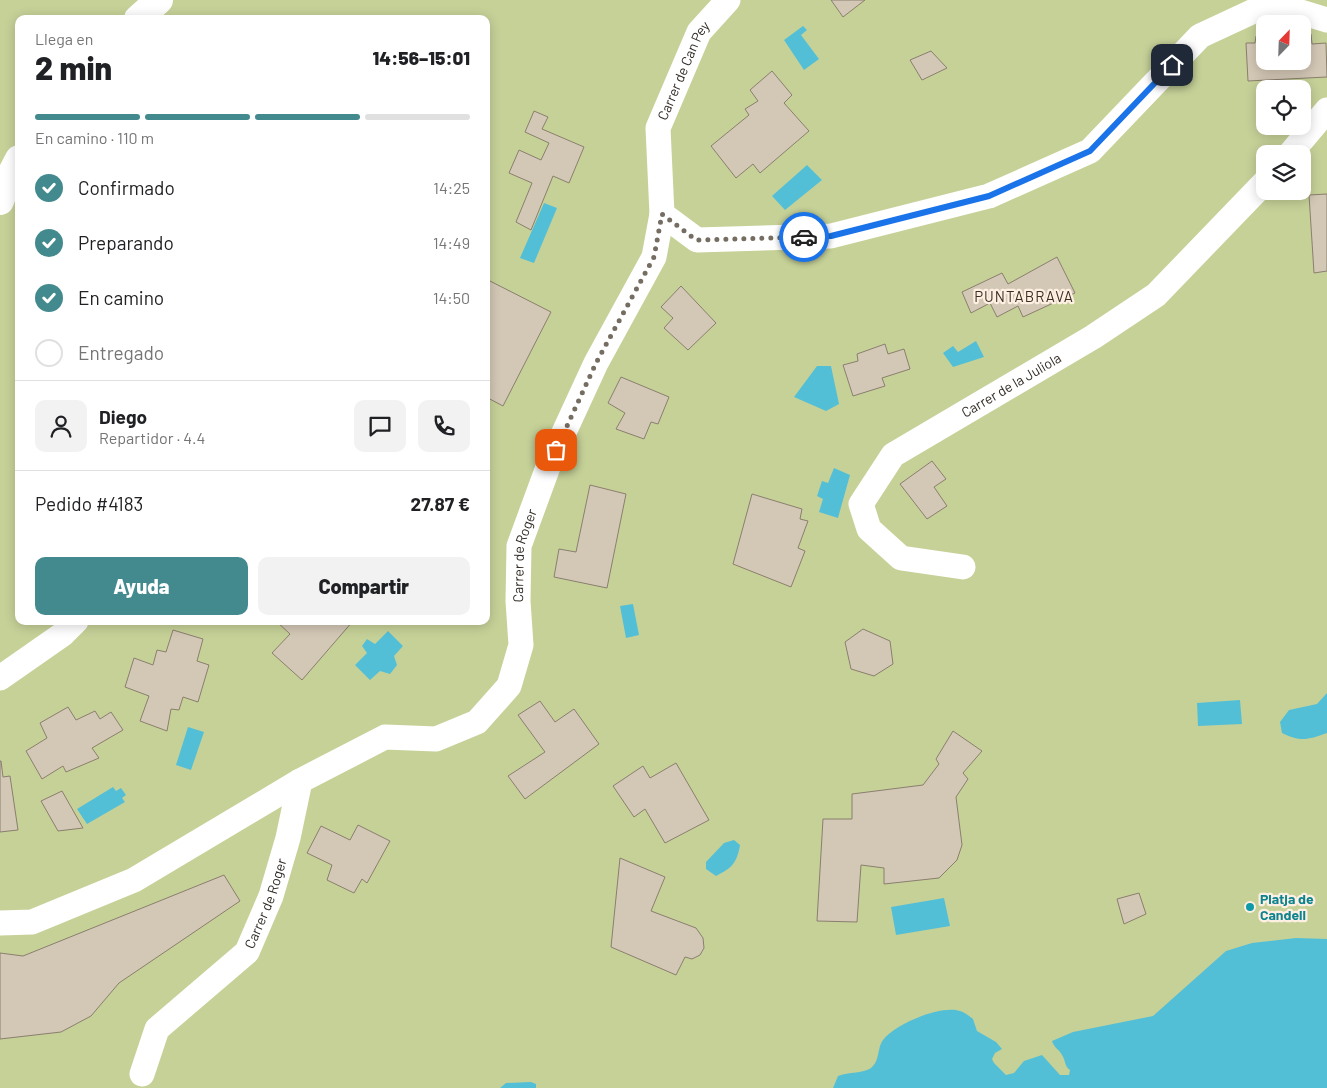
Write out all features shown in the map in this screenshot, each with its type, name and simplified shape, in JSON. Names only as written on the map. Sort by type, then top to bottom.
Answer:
[{"type":"main road","points":[[142,15],[159,0]]},
{"type":"main road","points":[[0,201],[15,167]]},
{"type":"street","name":"Carrer de Can Pey","points":[[662,214],[658,128],[699,32],[728,0]]},
{"type":"street","points":[[662,214],[696,240],[831,236],[989,196],[1090,151],[1200,36],[1271,4],[1327,20]]},
{"type":"street","points":[[1298,145],[1327,110]]},
{"type":"street","name":"Carrer de la Juliola","points":[[963,567],[901,558],[869,529],[861,504],[893,455],[1093,337],[1156,296],[1256,191]]},
{"type":"street","name":"Carrer de Roger","points":[[0,923],[32,922],[134,880],[300,781],[385,737],[436,739],[477,722],[508,686],[521,645],[518,601],[519,546],[548,467],[596,363],[654,257],[662,214]]},
{"type":"street","points":[[0,678],[63,634],[72,625]]},
{"type":"street","name":"Carrer de Roger","points":[[142,1074],[157,1029],[248,952],[271,896],[288,838],[300,781]]},
{"type":"green space","points":[[0,0],[1327,0],[1327,1088],[0,1088]]},
{"type":"water","points":[[803,26],[807,30],[801,35],[819,59],[804,70],[784,40]]},
{"type":"water","points":[[807,165],[822,180],[785,210],[772,196]]},
{"type":"water","points":[[544,203],[557,208],[534,263],[520,258]]},
{"type":"water","points":[[976,341],[984,357],[953,367],[943,353],[953,346],[958,352]]},
{"type":"water","points":[[817,366],[831,366],[839,404],[826,411],[794,397]]},
{"type":"water","points":[[834,468],[850,475],[838,518],[819,512],[823,499],[817,496],[822,481],[828,483]]},
{"type":"water","points":[[633,604],[639,635],[626,638],[620,606]]},
{"type":"water","points":[[388,631],[403,646],[394,656],[397,665],[390,674],[380,671],[370,680],[355,665],[367,653],[362,646],[367,639],[375,644]]},
{"type":"water","points":[[1327,693],[1327,733],[1299,739],[1282,733],[1280,722],[1289,710],[1317,704]]},
{"type":"water","points":[[1240,700],[1242,724],[1198,726],[1197,703]]},
{"type":"water","points":[[188,727],[204,732],[191,770],[176,765]]},
{"type":"water","points":[[113,787],[116,791],[121,788],[126,795],[122,798],[125,802],[87,824],[77,809]]},
{"type":"water","points":[[734,840],[740,845],[733,864],[716,876],[706,869],[706,862],[724,843]]},
{"type":"water","points":[[944,898],[950,926],[896,935],[891,907]]},
{"type":"water","points":[[1296,938],[1327,939],[1327,1088],[833,1088],[838,1076],[865,1071],[871,1068],[876,1062],[883,1040],[897,1028],[930,1013],[951,1010],[962,1012],[973,1019],[977,1031],[996,1042],[1002,1049],[995,1053],[992,1059],[1006,1075],[1014,1073],[1024,1061],[1042,1055],[1060,1075],[1069,1075],[1070,1070],[1052,1041],[1073,1032],[1153,1016],[1226,951],[1252,943]]},
{"type":"water","points":[[531,1082],[536,1084],[536,1088],[500,1088],[506,1083]]},
{"type":"building","points":[[831,0],[865,0],[843,17]]},
{"type":"building","points":[[1311,34],[1312,44],[1326,43],[1327,77],[1248,81],[1246,43],[1255,43],[1256,36],[1256,70],[1311,70]]},
{"type":"building","points":[[931,51],[947,68],[922,80],[910,60]]},
{"type":"building","points":[[772,71],[792,95],[784,103],[809,131],[760,173],[753,164],[736,178],[711,146],[749,115],[745,109],[758,101],[750,90]]},
{"type":"building","points":[[534,111],[548,117],[542,129],[584,147],[569,183],[553,176],[531,230],[516,222],[532,183],[509,173],[519,150],[541,160],[549,143],[525,132]]},
{"type":"building","points":[[1327,194],[1327,271],[1314,273],[1309,200],[1311,200],[1311,195]]},
{"type":"building","points":[[1057,257],[1075,293],[1023,317],[1018,306],[997,317],[990,303],[971,313],[962,292],[1002,273],[1008,284]]},
{"type":"building","points":[[490,281],[551,312],[503,406],[490,399]]},
{"type":"building","points":[[681,286],[716,323],[688,350],[664,328],[673,318],[661,307]]},
{"type":"building","points":[[885,344],[888,354],[904,349],[910,369],[882,378],[885,386],[853,396],[843,365],[858,361],[857,354]]},
{"type":"building","points":[[621,377],[669,397],[658,424],[651,422],[644,439],[616,429],[625,413],[608,403]]},
{"type":"building","points":[[932,461],[946,479],[934,487],[947,506],[927,519],[900,484]]},
{"type":"building","points":[[590,485],[626,494],[607,588],[554,577],[559,549],[576,552]]},
{"type":"building","points":[[752,494],[802,509],[800,519],[808,521],[798,548],[805,551],[791,587],[733,564]]},
{"type":"building","points":[[280,625],[350,625],[302,680],[272,653],[290,634]]},
{"type":"building","points":[[863,629],[890,641],[893,664],[874,676],[851,669],[845,642]]},
{"type":"building","points":[[173,630],[203,639],[197,661],[209,665],[198,702],[183,697],[179,710],[171,709],[167,731],[140,721],[149,696],[125,687],[134,658],[153,665],[157,650],[166,652]]},
{"type":"building","points":[[540,701],[555,722],[574,709],[599,744],[525,799],[508,776],[545,752],[518,715]]},
{"type":"building","points":[[68,707],[76,720],[95,711],[100,719],[111,712],[123,730],[92,748],[99,758],[66,772],[63,766],[42,779],[26,751],[47,738],[40,723]]},
{"type":"building","points":[[953,731],[982,751],[963,773],[968,779],[956,797],[962,845],[957,860],[939,878],[884,884],[884,868],[861,865],[857,922],[817,921],[823,819],[852,819],[852,794],[923,785],[939,764],[936,759]]},
{"type":"building","points":[[0,761],[3,777],[10,776],[18,830],[0,832]]},
{"type":"building","points":[[676,763],[709,820],[665,843],[645,809],[634,817],[613,786],[643,766],[650,778]]},
{"type":"building","points":[[62,791],[83,828],[58,831],[41,801]]},
{"type":"building","points":[[358,825],[390,841],[367,883],[362,879],[354,893],[327,880],[332,865],[307,853],[321,826],[350,840]]},
{"type":"building","points":[[620,858],[665,877],[651,911],[696,928],[703,938],[704,948],[700,955],[692,959],[685,957],[676,975],[611,947]]},
{"type":"building","points":[[224,875],[240,901],[119,983],[91,1016],[61,1032],[0,1039],[0,953],[23,956]]},
{"type":"building","points":[[1139,893],[1146,914],[1124,924],[1117,899]]},
{"type":"way so far","points":[[556,450],[596,363],[654,257],[662,214],[696,240],[804,237]]},
{"type":"place","name":"Platja de Candell","points":[[1250,907]]},
{"type":"district","name":"PUNTABRAVA","points":[[1024,297]]},
{"type":"route","points":[[804,237],[831,236],[989,196],[1090,151],[1172,65]]}]
